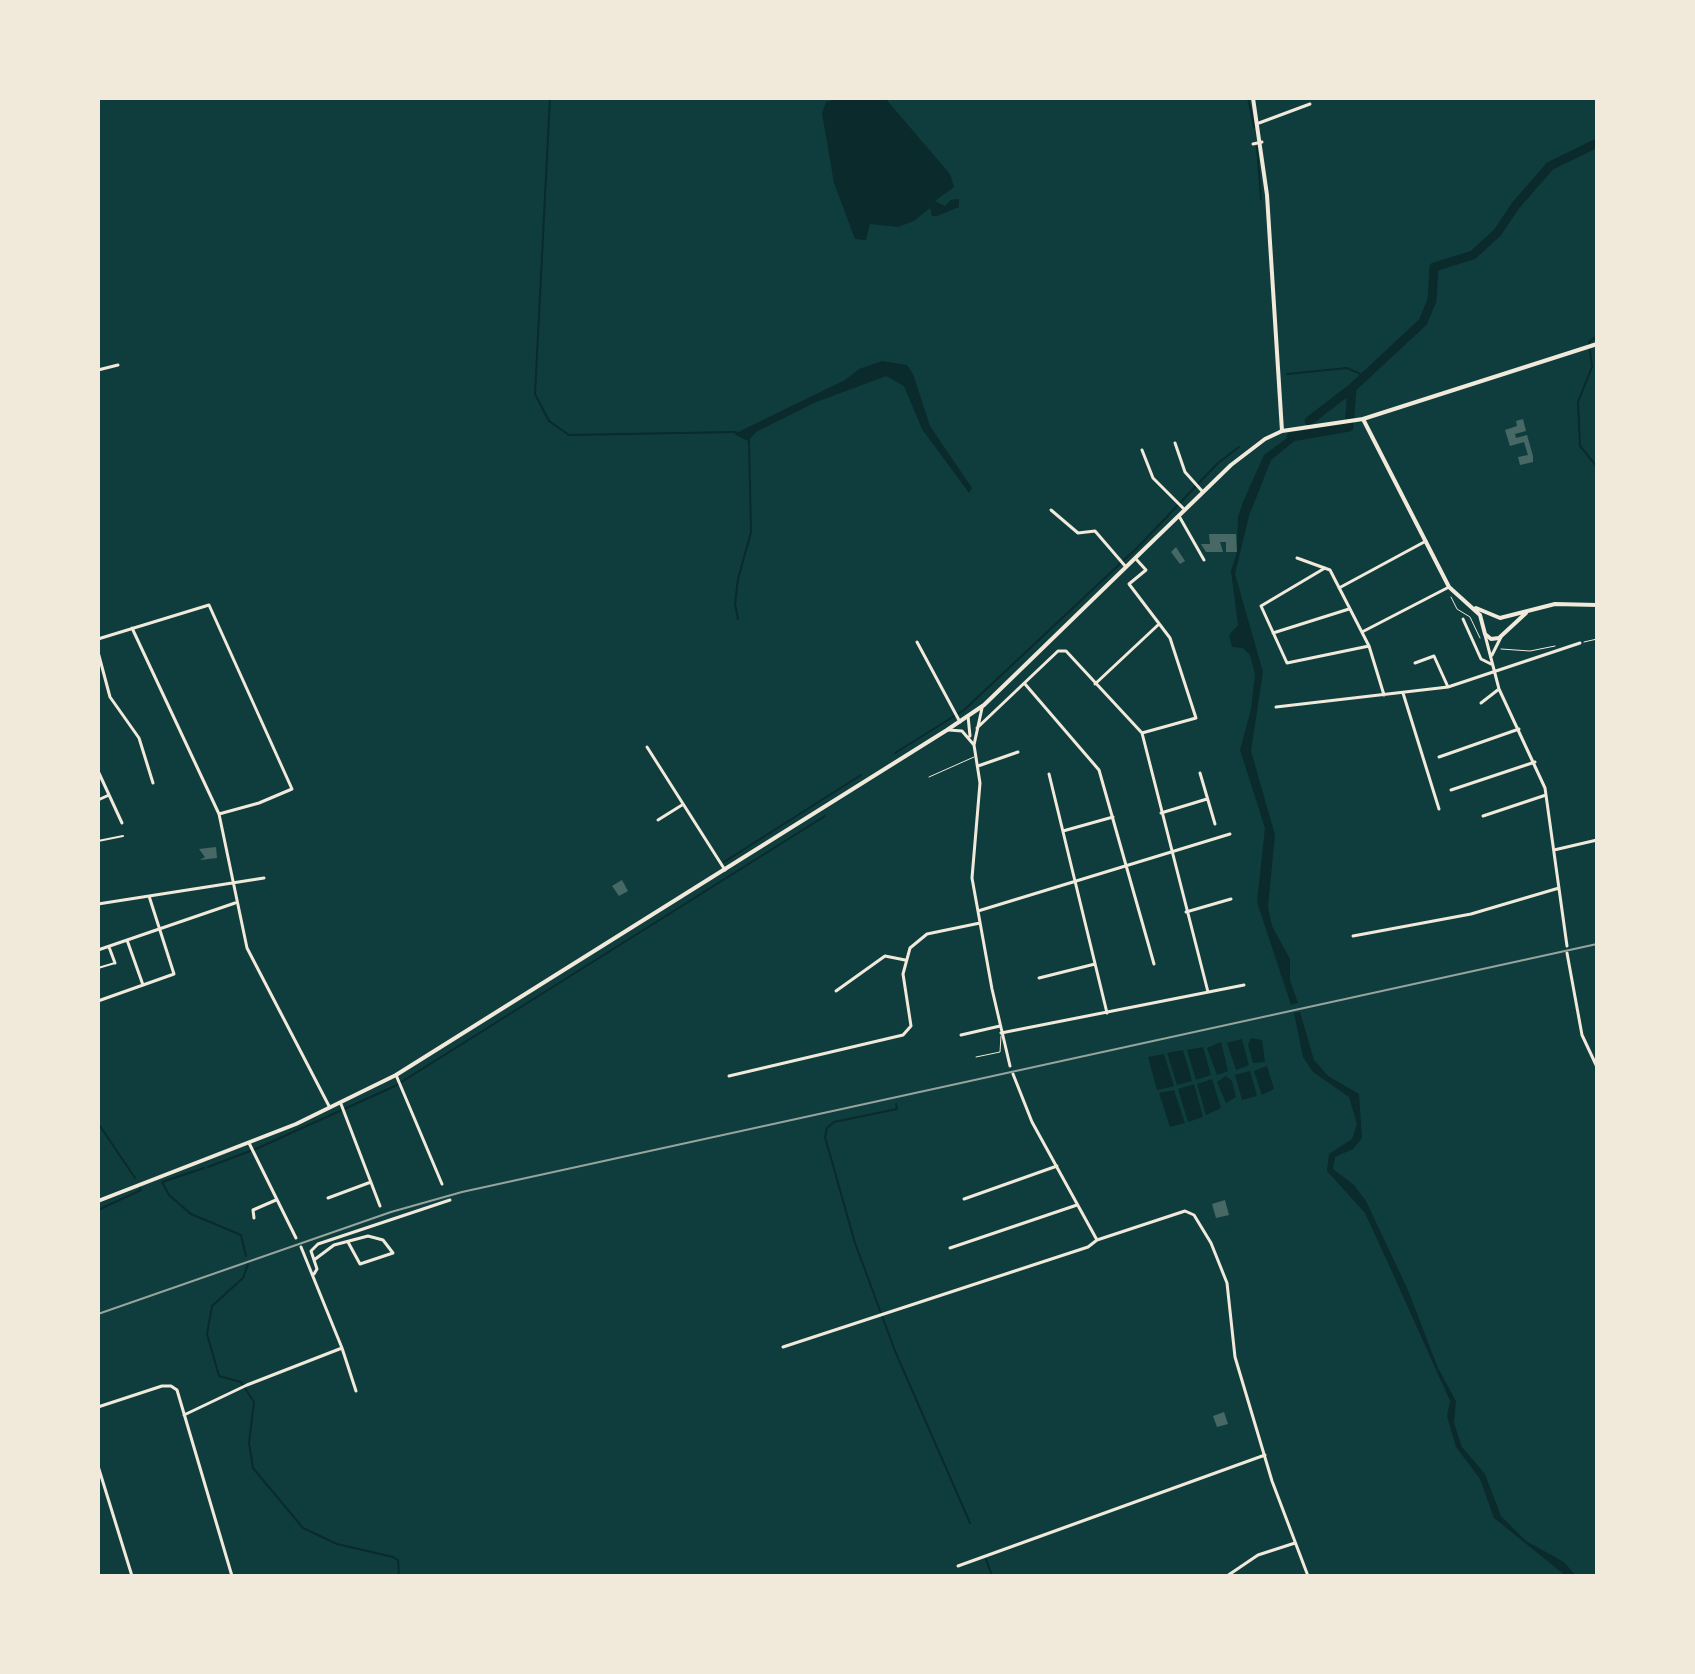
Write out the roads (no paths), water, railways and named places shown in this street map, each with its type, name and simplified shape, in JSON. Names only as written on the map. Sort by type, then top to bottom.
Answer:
[{"type":"main road","points":[[1253,98],[1262,142],[1282,431]]},
{"type":"main road","points":[[98,1201],[139,1182],[250,1146],[342,1106],[397,1077],[947,730],[957,717],[968,716],[984,705],[1124,565],[1137,560],[1179,516],[1181,505],[1204,492],[1248,451],[1282,431],[1363,419],[1592,346]]},
{"type":"main road","points":[[1363,419],[1449,587],[1480,615],[1484,630],[1495,639],[1526,613]]},
{"type":"main road","points":[[1484,630],[1489,618],[1571,602],[1597,605]]},
{"type":"main road","points":[[1469,606],[1505,623],[1503,635]]},
{"type":"street","points":[[1259,123],[1310,104]]},
{"type":"street","points":[[1253,144],[1262,142]]},
{"type":"street","points":[[98,370],[118,365]]},
{"type":"street","points":[[1175,443],[1185,472],[1204,492]]},
{"type":"street","points":[[1142,450],[1153,478],[1181,505]]},
{"type":"street","points":[[1051,510],[1078,533],[1095,531],[1124,565]]},
{"type":"street","points":[[1179,516],[1204,560]]},
{"type":"street","points":[[1339,588],[1426,541]]},
{"type":"street","points":[[1297,558],[1325,568],[1339,588],[1369,646],[1384,695]]},
{"type":"street","points":[[1137,560],[1146,570],[1129,584],[1170,638],[1196,718],[1142,733]]},
{"type":"street","points":[[1325,568],[1261,606],[1287,663],[1369,646]]},
{"type":"street","points":[[1362,632],[1449,587]]},
{"type":"street","points":[[98,639],[209,605],[292,789],[259,803],[219,814]]},
{"type":"street","points":[[1272,633],[1349,609]]},
{"type":"street","points":[[1463,619],[1481,659],[1492,664]]},
{"type":"street","points":[[1095,684],[1158,625]]},
{"type":"street","points":[[132,628],[219,814],[247,948],[331,1109]]},
{"type":"street","points":[[1484,630],[1499,689],[1535,762],[1546,795],[1567,946]]},
{"type":"street","points":[[1492,655],[1503,635]]},
{"type":"street","points":[[917,642],[957,717]]},
{"type":"street","points":[[1276,707],[1448,687],[1580,643]]},
{"type":"street","points":[[977,728],[1058,651],[1066,651],[1142,733],[1208,992]]},
{"type":"street","points":[[98,652],[110,697],[139,738],[153,783]]},
{"type":"street","points":[[1415,663],[1434,656],[1448,687]]},
{"type":"street","points":[[1023,682],[1095,763],[1114,816],[1154,964]]},
{"type":"street","points":[[1481,703],[1499,689]]},
{"type":"street","points":[[1403,693],[1439,809]]},
{"type":"street","points":[[973,743],[984,705]]},
{"type":"street","points":[[968,716],[974,719],[977,728]]},
{"type":"street","points":[[968,716],[980,783],[972,878],[1010,1066]]},
{"type":"street","points":[[1439,757],[1519,729]]},
{"type":"street","points":[[947,730],[962,731],[973,743]]},
{"type":"street","points":[[647,747],[725,870]]},
{"type":"street","points":[[978,766],[1018,752]]},
{"type":"street","points":[[1451,790],[1535,762]]},
{"type":"street","points":[[98,771],[122,823]]},
{"type":"street","points":[[1200,773],[1215,824]]},
{"type":"street","points":[[1049,774],[1107,1013]]},
{"type":"street","points":[[98,800],[109,795]]},
{"type":"street","points":[[1483,816],[1546,795]]},
{"type":"street","points":[[1161,813],[1207,799]]},
{"type":"street","points":[[658,820],[682,805]]},
{"type":"street","points":[[1063,831],[1114,816]]},
{"type":"street","points":[[978,911],[1230,834]]},
{"type":"street","points":[[98,841],[123,836]]},
{"type":"street","points":[[1554,850],[1597,840]]},
{"type":"street","points":[[98,904],[264,878]]},
{"type":"street","points":[[1353,936],[1471,914],[1559,888]]},
{"type":"street","points":[[98,1001],[174,974],[149,896]]},
{"type":"street","points":[[1186,912],[1231,899]]},
{"type":"street","points":[[99,948],[236,903]]},
{"type":"street","points":[[729,1076],[903,1035],[911,1026],[903,989],[905,960],[910,948],[927,934],[980,923]]},
{"type":"street","points":[[127,939],[143,985]]},
{"type":"street","points":[[98,968],[115,963],[109,946]]},
{"type":"street","points":[[1567,953],[1582,1035],[1597,1067]]},
{"type":"street","points":[[836,991],[885,956],[905,960]]},
{"type":"street","points":[[1039,978],[1095,964]]},
{"type":"street","points":[[1004,1033],[1244,985]]},
{"type":"street","points":[[961,1035],[1000,1026]]},
{"type":"street","points":[[1013,1074],[1027,1111],[1097,1240]]},
{"type":"street","points":[[397,1077],[442,1184]]},
{"type":"street","points":[[342,1106],[380,1206]]},
{"type":"street","points":[[250,1146],[296,1238]]},
{"type":"street","points":[[964,1199],[1057,1166]]},
{"type":"street","points":[[328,1198],[371,1182]]},
{"type":"street","points":[[254,1218],[253,1210],[276,1200]]},
{"type":"street","points":[[314,1274],[317,1269],[311,1251],[318,1244],[450,1200]]},
{"type":"street","points":[[950,1248],[1077,1205]]},
{"type":"street","points":[[783,1347],[1088,1247],[1097,1240],[1178,1212],[1194,1215],[1211,1243],[1227,1283],[1235,1357],[1265,1455],[1308,1576]]},
{"type":"street","points":[[314,1260],[325,1249],[348,1242],[377,1237],[393,1253],[360,1264],[348,1242]]},
{"type":"street","points":[[301,1247],[314,1274],[356,1391]]},
{"type":"street","points":[[184,1415],[245,1386],[342,1348]]},
{"type":"street","points":[[98,1407],[162,1386],[177,1390],[232,1576]]},
{"type":"street","points":[[958,1566],[1265,1455]]},
{"type":"street","points":[[98,1466],[132,1576]]},
{"type":"street","points":[[1227,1576],[1258,1555],[1297,1543]]},
{"type":"lane","points":[[929,777],[977,756]]},
{"type":"lane","points":[[976,1057],[1000,1052],[1004,1033]]},
{"type":"water","points":[[839,98],[885,98],[950,174],[954,187],[935,201],[945,206],[951,200],[959,199],[959,207],[937,216],[932,216],[930,208],[914,221],[898,227],[870,224],[866,240],[855,239],[834,183],[822,113],[826,102]]},
{"type":"water","points":[[882,361],[907,365],[913,374],[930,426],[972,488],[969,493],[922,429],[904,386],[886,376],[814,403],[756,432],[748,441],[734,434],[845,380],[859,369]]},
{"type":"water","points":[[1304,433],[1271,460],[1249,516],[1235,574],[1263,672],[1251,751],[1275,835],[1268,907],[1272,926],[1290,959],[1290,980],[1298,1003],[1291,1005],[1257,902],[1265,828],[1240,750],[1251,709],[1255,674],[1250,655],[1243,648],[1232,647],[1229,635],[1238,625],[1231,571],[1237,552],[1238,517],[1243,502],[1264,455],[1291,435]]},
{"type":"water","points":[[1300,1012],[1314,1060],[1328,1076],[1359,1094],[1362,1138],[1353,1149],[1335,1157],[1333,1169],[1354,1185],[1366,1201],[1408,1290],[1438,1368],[1456,1401],[1454,1423],[1462,1447],[1485,1474],[1501,1516],[1526,1541],[1564,1562],[1576,1576],[1566,1576],[1494,1518],[1480,1479],[1456,1447],[1447,1416],[1450,1401],[1365,1213],[1327,1171],[1329,1154],[1352,1139],[1357,1124],[1349,1097],[1313,1072],[1303,1057],[1294,1013]]},
{"type":"water","points":[[1251,1038],[1262,1040],[1265,1062],[1253,1063],[1248,1045]]},
{"type":"water","points":[[1242,1039],[1249,1065],[1236,1070],[1227,1043]]},
{"type":"water","points":[[1221,1042],[1228,1071],[1217,1075],[1207,1048]]},
{"type":"water","points":[[1203,1047],[1211,1075],[1196,1080],[1187,1050]]},
{"type":"water","points":[[1183,1050],[1192,1081],[1177,1085],[1167,1053]]},
{"type":"water","points":[[1164,1054],[1174,1086],[1157,1090],[1148,1057]]},
{"type":"water","points":[[1267,1066],[1274,1089],[1262,1095],[1254,1071]]},
{"type":"water","points":[[1250,1071],[1257,1096],[1242,1100],[1235,1075]]},
{"type":"water","points":[[1226,1076],[1232,1081],[1236,1097],[1226,1103],[1217,1082]]},
{"type":"water","points":[[1212,1079],[1221,1108],[1206,1115],[1197,1084]]},
{"type":"water","points":[[1194,1084],[1203,1117],[1188,1122],[1178,1089]]},
{"type":"water","points":[[1174,1090],[1185,1123],[1170,1127],[1159,1093]]},
{"type":"waterway","points":[[550,98],[535,394],[549,421],[569,435],[736,432]]},
{"type":"waterway","points":[[1248,98],[1254,127]]},
{"type":"waterway","points":[[1309,421],[1352,388],[1423,322],[1432,300],[1434,267],[1473,255],[1497,233],[1516,205],[1550,166],[1597,143]]},
{"type":"waterway","points":[[1257,147],[1261,199]]},
{"type":"waterway","points":[[1597,336],[1589,342],[1592,367],[1578,402],[1580,446],[1597,467]]},
{"type":"waterway","points":[[1287,374],[1347,368],[1363,375]]},
{"type":"waterway","points":[[1291,437],[1349,427],[1352,388]]},
{"type":"waterway","points":[[738,619],[735,604],[738,579],[751,532],[749,440]]},
{"type":"waterway","points":[[895,753],[964,710],[1138,547],[1218,463],[1239,447]]},
{"type":"waterway","points":[[724,862],[861,775]]},
{"type":"waterway","points":[[208,1167],[258,1148],[395,1086],[825,816]]},
{"type":"waterway","points":[[896,1104],[897,1109],[834,1122],[827,1128],[825,1137],[855,1243],[895,1351],[970,1523]]},
{"type":"waterway","points":[[98,1123],[135,1178]]},
{"type":"waterway","points":[[204,1168],[162,1182],[169,1195],[191,1214],[241,1235],[246,1256]]},
{"type":"waterway","points":[[98,1210],[141,1190],[140,1187]]},
{"type":"waterway","points":[[248,1264],[243,1278],[212,1306],[207,1334],[219,1376],[241,1382],[254,1402],[249,1443],[253,1468],[303,1528],[337,1544],[393,1557],[398,1560],[399,1576]]},
{"type":"waterway","points":[[986,1559],[992,1576]]},
{"type":"railway","points":[[98,1314],[391,1212],[462,1192],[1597,944]]}]
